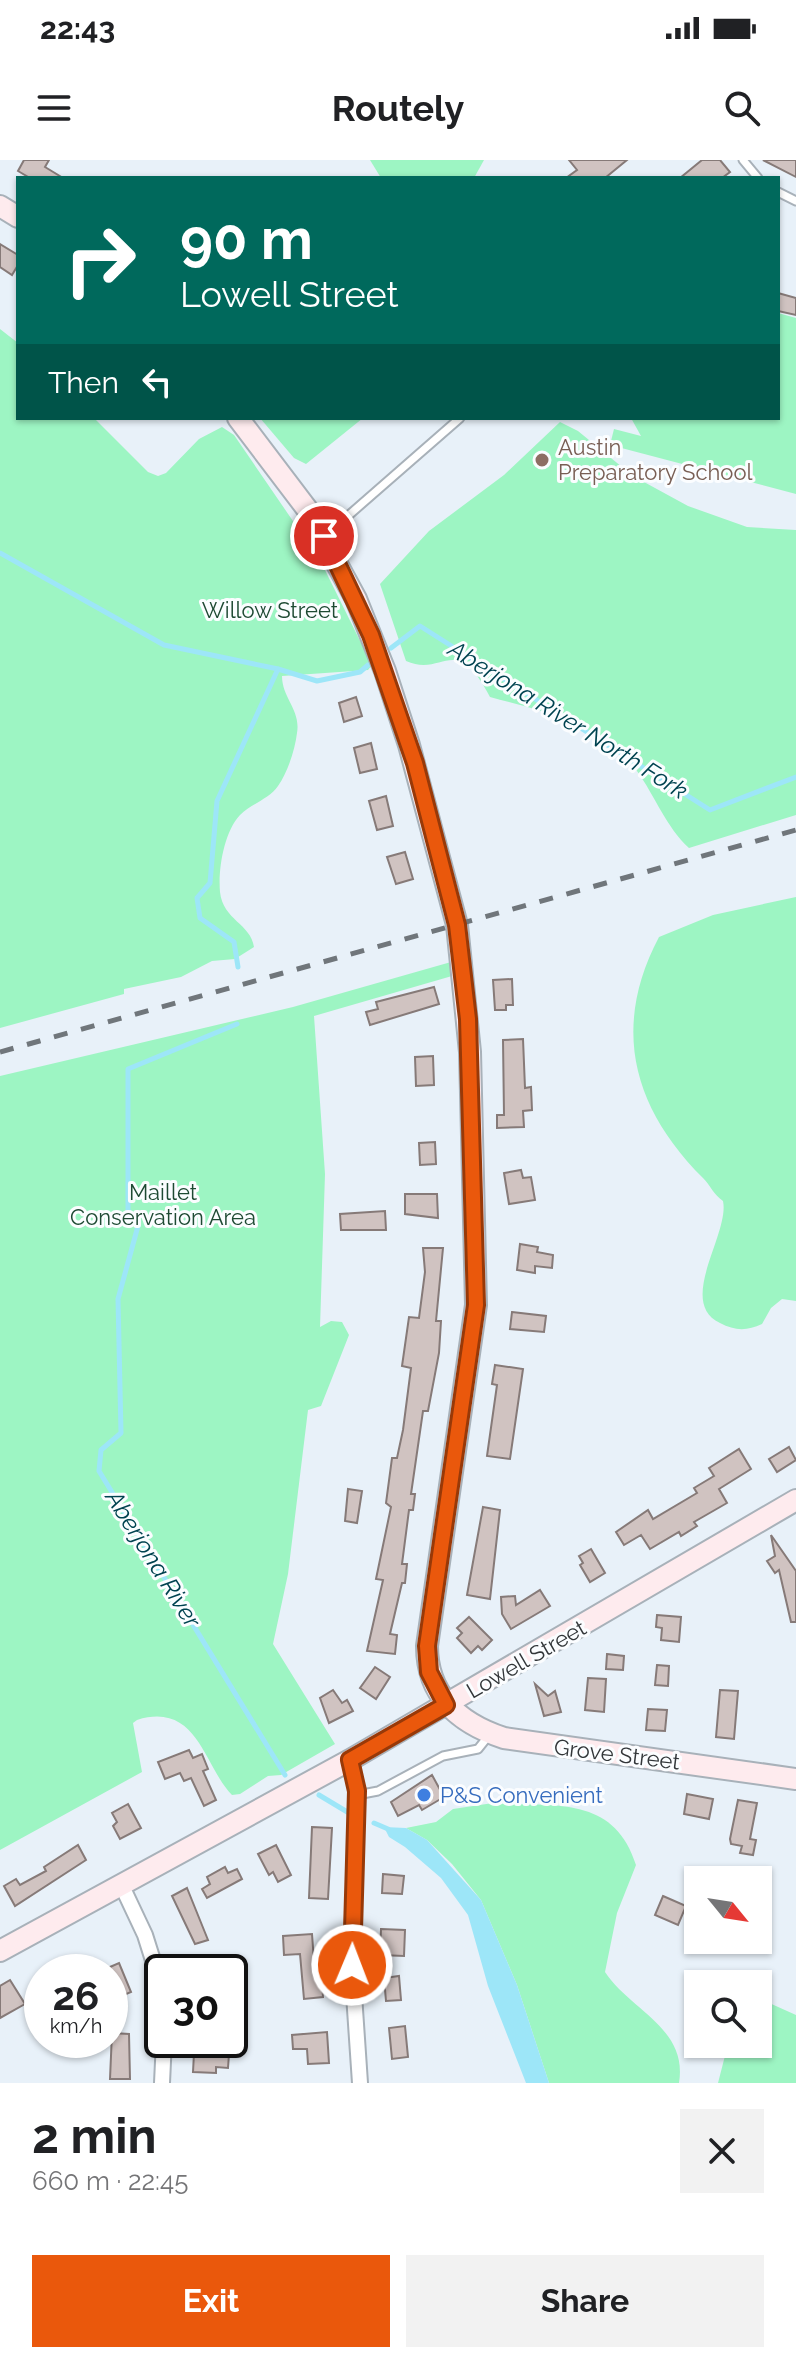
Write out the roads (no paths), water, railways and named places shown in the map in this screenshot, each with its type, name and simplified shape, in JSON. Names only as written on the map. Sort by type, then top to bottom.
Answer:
[{"type":"main road","points":[[239,420],[324,536],[356,599],[385,671],[437,842],[462,954],[471,1065],[476,1293],[466,1390],[427,1646],[429,1672],[446,1705]]},
{"type":"main road","name":"Lowell Street","points":[[0,1951],[350,1760],[796,1500]]},
{"type":"main road","name":"Grove Street","points":[[446,1705],[491,1733],[520,1741],[796,1779]]},
{"type":"street","points":[[350,1760],[357,1795],[352,1965],[360,2083]]},
{"type":"street","points":[[121,1884],[151,1954]]},
{"type":"street","points":[[162,2083],[163,2058]]},
{"type":"lane","points":[[743,160],[756,176]]},
{"type":"lane","points":[[324,536],[458,420]]},
{"type":"lane","points":[[357,1795],[378,1791],[443,1756],[478,1749],[491,1733]]},
{"type":"water","points":[[384,1827],[406,1828],[427,1840],[481,1900],[517,1985],[549,2083],[526,2083],[488,1986],[468,1915],[441,1878],[389,1837]]},
{"type":"waterway","points":[[0,553],[164,645],[278,669],[317,681],[360,672],[368,665]]},
{"type":"waterway","name":"Aberjona River North Fork","points":[[391,648],[420,626],[710,810],[796,777]]},
{"type":"waterway","name":"Aberjona River","points":[[238,967],[234,942],[200,918],[197,898],[210,883],[217,801],[278,669]]},
{"type":"waterway","name":"Aberjona River","points":[[237,1024],[128,1069],[128,1210],[138,1226],[118,1299],[121,1433],[101,1450],[99,1471],[285,1775]]},
{"type":"waterway","name":"Aberjona River","points":[[319,1795],[349,1813]]},
{"type":"waterway","name":"Aberjona River","points":[[374,1823],[388,1829]]},
{"type":"railway","points":[[0,1052],[796,830]]},
{"type":"place","name":"Austin Preparatory School","points":[[542,460]]},
{"type":"place","name":"P&S Convenient","points":[[424,1795]]},
{"type":"park label","name":"Willow Street","points":[[270,610]]},
{"type":"park label","name":"Maillet Conservation Area","points":[[163,1204]]}]
